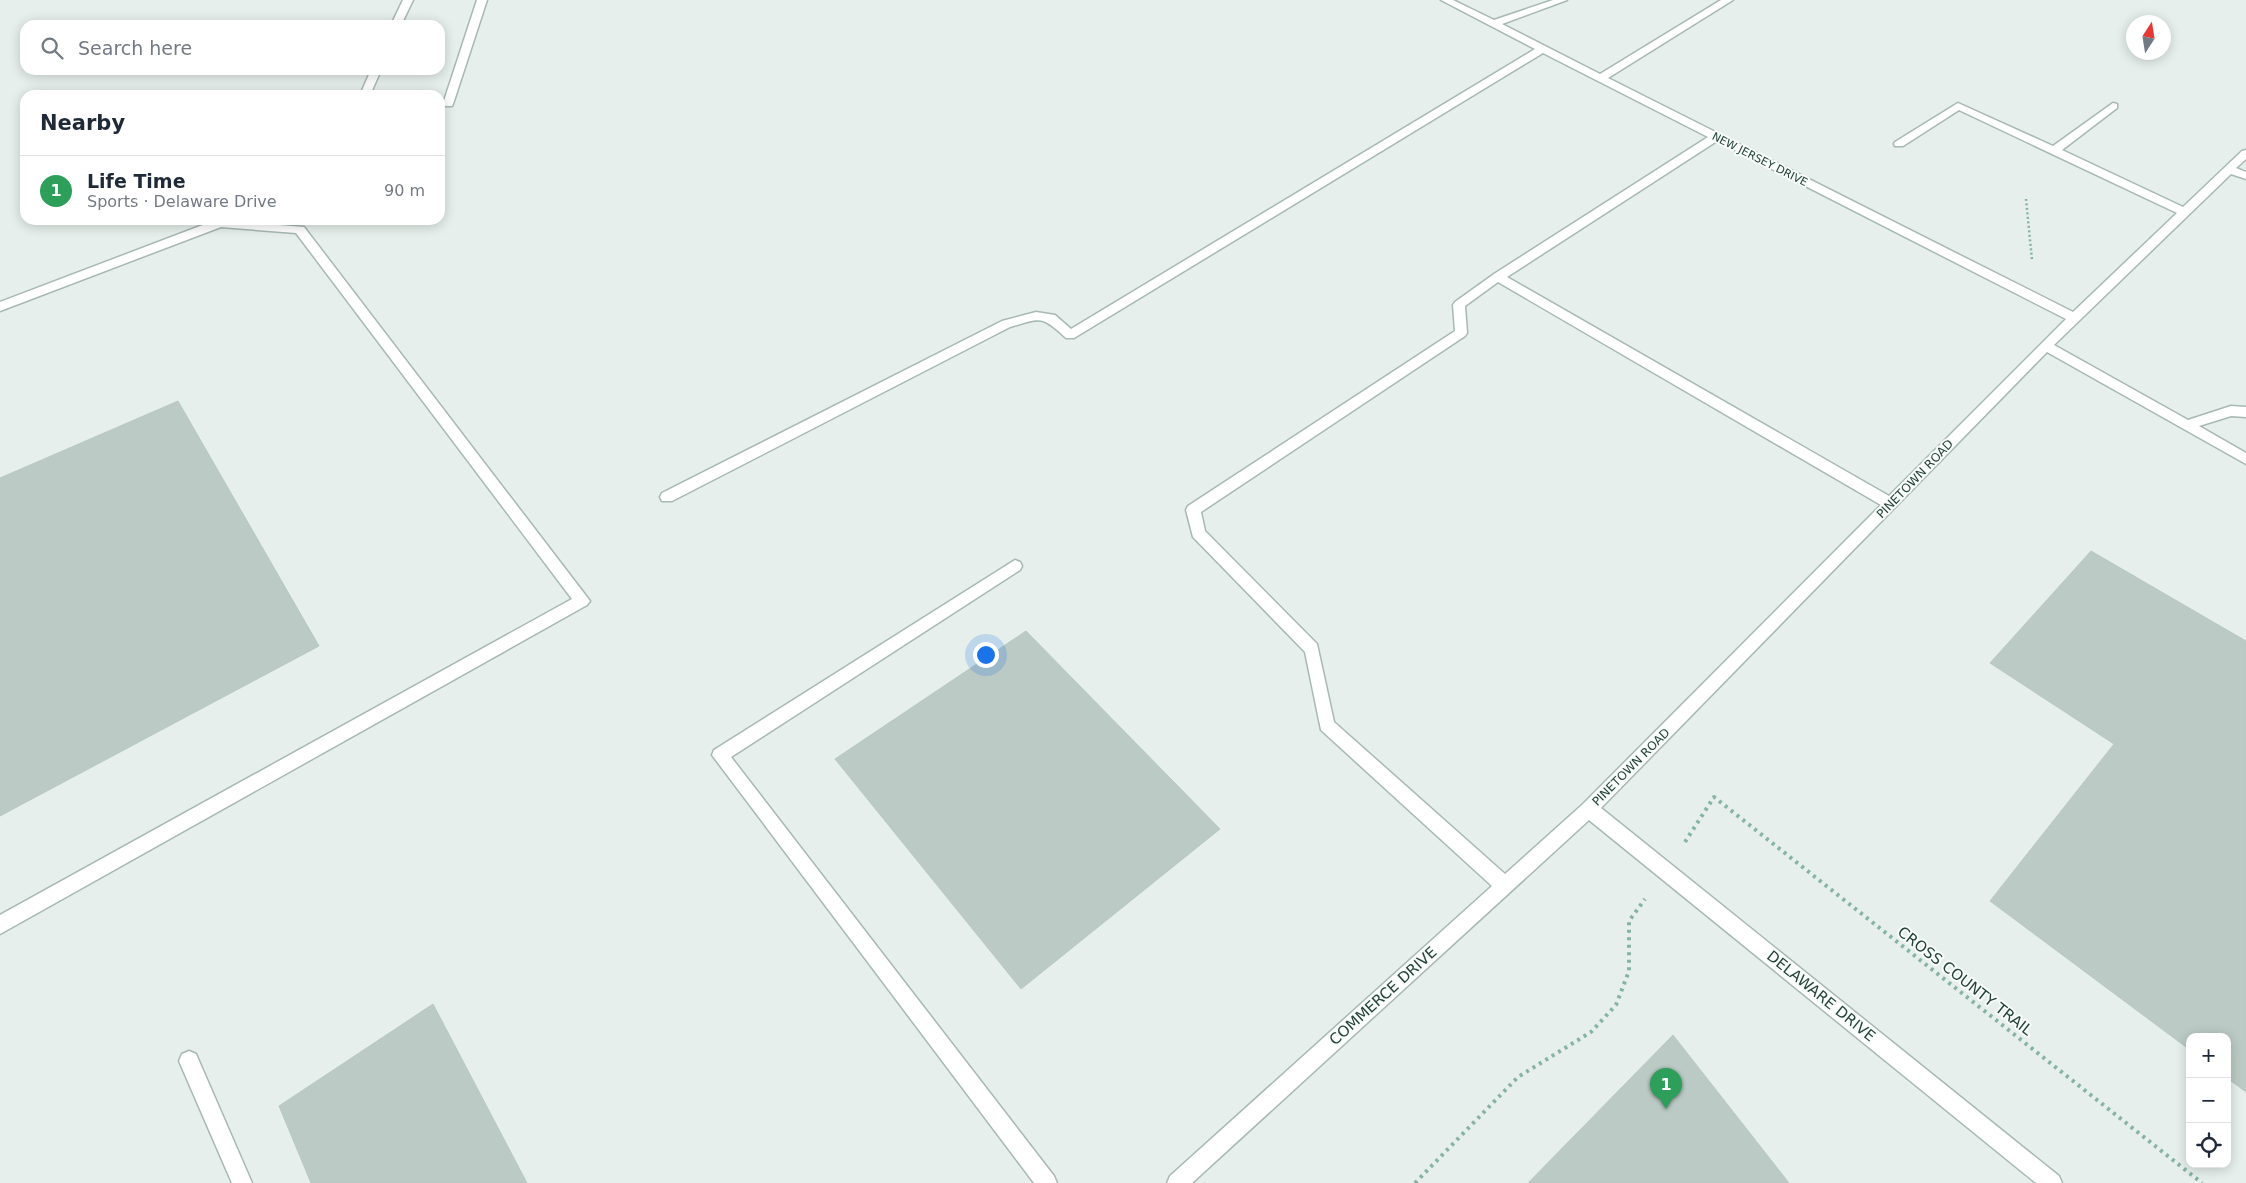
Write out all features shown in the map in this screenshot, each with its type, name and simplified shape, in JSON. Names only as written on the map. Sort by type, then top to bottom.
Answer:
[{"type":"street","points":[[398,20],[408,0]]},
{"type":"street","points":[[448,104],[482,0]]},
{"type":"street","name":"NEW JERSEY DRIVE","points":[[1446,0],[2074,318]]},
{"type":"street","points":[[1493,24],[1562,0]]},
{"type":"street","points":[[1600,78],[1728,0]]},
{"type":"street","points":[[667,497],[1006,324],[1036,316],[1052,318],[1070,335],[1542,48]]},
{"type":"street","points":[[367,90],[374,75]]},
{"type":"street","points":[[1899,144],[1958,106],[2185,212]]},
{"type":"street","points":[[2054,151],[2112,106]]},
{"type":"street","points":[[1505,886],[1327,725],[1312,649],[1198,533],[1193,510],[1461,333],[1459,305],[1498,277],[1716,137]]},
{"type":"street","name":"PINETOWN ROAD","points":[[1589,809],[2074,318],[2246,153]]},
{"type":"street","points":[[2228,169],[2246,176]]},
{"type":"street","points":[[0,307],[215,225]]},
{"type":"street","points":[[0,925],[582,601],[300,230],[243,225]]},
{"type":"street","points":[[1498,277],[1891,504]]},
{"type":"street","points":[[2046,346],[2246,459]]},
{"type":"street","points":[[2187,425],[2231,412],[2246,412]]},
{"type":"street","points":[[1015,566],[720,755],[1047,1183]]},
{"type":"street","name":"COMMERCE DRIVE","points":[[1177,1183],[1589,809]]},
{"type":"street","name":"DELAWARE DRIVE","points":[[1589,809],[2052,1183]]},
{"type":"street","points":[[189,1061],[242,1183]]},
{"type":"path","points":[[2026,199],[2032,260]]},
{"type":"path","name":"CROSS COUNTY TRAIL","points":[[1666,871],[1714,797],[2202,1183]]},
{"type":"path","points":[[1416,1183],[1518,1077],[1590,1032],[1616,1005],[1629,971],[1629,921],[1666,871]]},
{"type":"building","points":[[178,401],[319,646],[0,816],[0,478]]},
{"type":"building","points":[[2091,551],[2246,641],[2246,1092],[2231,1081],[2231,1033],[2186,1033],[2186,1047],[1990,901],[2114,744],[1990,663]]},
{"type":"building","points":[[1026,631],[1220,829],[1021,989],[835,759]]},
{"type":"building","points":[[433,1004],[527,1183],[311,1183],[279,1106]]},
{"type":"building","points":[[1673,1035],[1789,1183],[1528,1183]]},
{"type":"place","name":"Life Time","points":[[1666,1109]]}]
